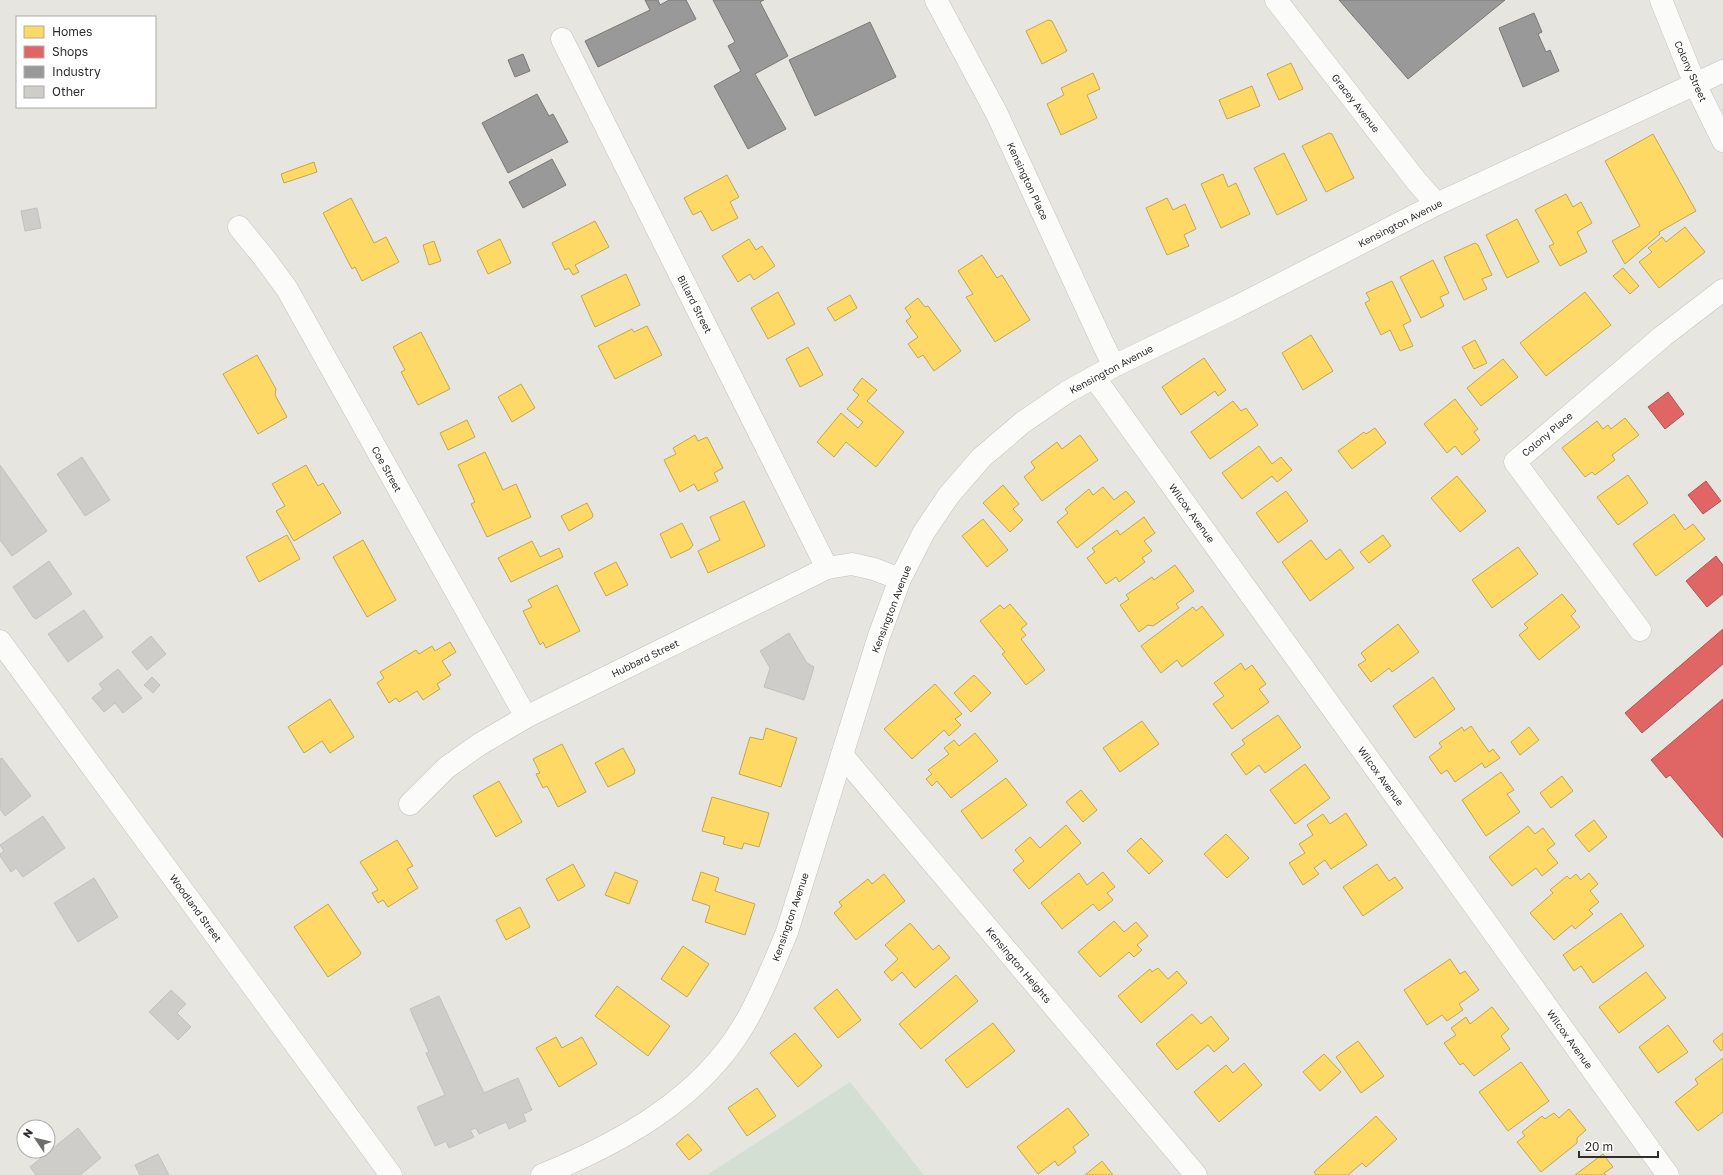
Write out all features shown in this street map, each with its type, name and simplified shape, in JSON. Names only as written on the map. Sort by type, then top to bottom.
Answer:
[{"type":"street","name":"Kensington Place","points":[[936,0],[997,114],[1114,366]]},
{"type":"street","name":"Gracey Avenue","points":[[1276,0],[1417,182],[1437,204]]},
{"type":"street","name":"Colony Street","points":[[1660,0],[1695,84],[1723,141]]},
{"type":"street","name":"Billard Street","points":[[562,39],[827,568]]},
{"type":"street","name":"Kensington Avenue","points":[[542,1175],[598,1151],[642,1126],[684,1094],[718,1060],[744,1024],[768,979],[787,932],[879,636],[900,579],[924,532],[949,495],[981,458],[1022,423],[1067,392],[1114,366],[1236,307],[1437,204],[1723,71]]},
{"type":"street","name":"Coe Street","points":[[239,227],[287,289],[526,717]]},
{"type":"street","name":"Colony Place","points":[[1640,630],[1515,462],[1663,336],[1723,290]]},
{"type":"street","name":"Wilcox Avenue","points":[[1094,377],[1668,1175]]},
{"type":"street","name":"Hubbard Street","points":[[410,804],[446,768],[480,744],[526,717],[827,568],[852,564],[900,579]]},
{"type":"street","name":"Woodland Street","points":[[0,641],[391,1175]]},
{"type":"street","name":"Kensington Heights","points":[[842,755],[1196,1175]]},
{"type":"green space","points":[[850,1082],[924,1175],[707,1175]]},
{"type":"building: Homes","points":[[1048,20],[1052,21],[1067,51],[1042,64],[1026,31]]},
{"type":"building: Homes","points":[[1291,63],[1303,89],[1279,100],[1267,74]]},
{"type":"building: Homes","points":[[1093,73],[1100,89],[1087,95],[1097,118],[1061,135],[1047,104],[1064,95],[1061,88]]},
{"type":"building: Homes","points":[[1252,86],[1260,106],[1227,119],[1219,100]]},
{"type":"building: Homes","points":[[1329,133],[1332,134],[1354,178],[1326,192],[1302,146]]},
{"type":"building: Homes","points":[[1653,134],[1696,211],[1659,232],[1660,234],[1625,264],[1612,241],[1640,226],[1605,161]]},
{"type":"building: Homes","points":[[1284,153],[1307,200],[1277,215],[1254,168]]},
{"type":"building: Homes","points":[[314,162],[317,172],[284,183],[281,174]]},
{"type":"building: Homes","points":[[1223,174],[1228,187],[1236,183],[1250,214],[1221,228],[1201,184]]},
{"type":"building: Homes","points":[[727,175],[739,197],[730,202],[738,218],[712,231],[701,211],[693,215],[684,198]]},
{"type":"building: Homes","points":[[1566,194],[1573,207],[1581,202],[1592,223],[1577,232],[1587,252],[1560,266],[1549,246],[1554,244],[1535,210]]},
{"type":"building: Homes","points":[[351,198],[374,243],[386,237],[399,262],[362,281],[355,267],[352,269],[323,213]]},
{"type":"building: Homes","points":[[1167,198],[1173,210],[1185,204],[1196,229],[1184,235],[1189,246],[1167,255],[1146,208]]},
{"type":"building: Homes","points":[[1517,219],[1539,262],[1507,278],[1486,235]]},
{"type":"building: Homes","points":[[595,221],[609,247],[575,265],[579,272],[573,275],[569,268],[565,270],[552,243]]},
{"type":"building: Homes","points":[[1685,227],[1705,252],[1659,288],[1639,262],[1652,252],[1648,248],[1662,237],[1666,242]]},
{"type":"building: Homes","points":[[500,239],[511,263],[488,274],[477,251]]},
{"type":"building: Homes","points":[[749,239],[756,250],[762,246],[775,266],[754,280],[750,274],[738,282],[722,256]]},
{"type":"building: Homes","points":[[434,241],[441,261],[429,265],[423,245]]},
{"type":"building: Homes","points":[[1475,243],[1478,245],[1492,275],[1482,279],[1487,289],[1464,300],[1444,257]]},
{"type":"building: Homes","points":[[982,255],[997,278],[1002,275],[1030,320],[995,342],[966,297],[973,294],[958,271]]},
{"type":"building: Homes","points":[[1433,260],[1449,293],[1440,297],[1444,306],[1421,318],[1400,277]]},
{"type":"building: Homes","points":[[1623,268],[1639,286],[1630,294],[1613,276]]},
{"type":"building: Homes","points":[[626,274],[640,305],[595,327],[581,296]]},
{"type":"building: Homes","points":[[1392,281],[1411,321],[1403,325],[1413,346],[1400,351],[1390,330],[1381,335],[1365,303],[1370,300],[1366,293]]},
{"type":"building: Homes","points":[[778,292],[795,324],[768,339],[751,308]]},
{"type":"building: Homes","points":[[1585,292],[1611,325],[1546,376],[1520,343]]},
{"type":"building: Homes","points":[[850,295],[857,308],[835,321],[827,308]]},
{"type":"building: Homes","points":[[918,298],[925,307],[928,306],[961,351],[934,371],[923,355],[918,358],[908,344],[918,337],[906,321],[911,317],[905,308]]},
{"type":"building: Homes","points":[[647,326],[662,355],[615,379],[598,346],[632,329],[634,332]]},
{"type":"building: Homes","points":[[421,332],[450,389],[418,405],[401,372],[405,370],[393,347]]},
{"type":"building: Homes","points":[[1311,335],[1333,371],[1303,390],[1282,353]]},
{"type":"building: Homes","points":[[1475,340],[1487,363],[1474,369],[1462,347]]},
{"type":"building: Homes","points":[[808,347],[823,375],[800,387],[786,359]]},
{"type":"building: Homes","points":[[257,355],[276,389],[275,395],[287,417],[258,434],[223,374]]},
{"type":"building: Homes","points":[[1204,358],[1226,390],[1218,396],[1215,391],[1181,415],[1162,387]]},
{"type":"building: Homes","points":[[1503,359],[1518,377],[1481,406],[1467,388]]},
{"type":"building: Homes","points":[[862,378],[877,390],[867,401],[904,432],[876,467],[846,442],[834,457],[817,442],[841,413],[858,428],[863,422],[847,409],[859,395],[853,390]]},
{"type":"building: Homes","points":[[521,384],[535,408],[512,422],[498,397]]},
{"type":"building: Homes","points":[[1455,399],[1478,429],[1474,432],[1480,440],[1462,455],[1455,446],[1447,453],[1424,424]]},
{"type":"building: Homes","points":[[1233,401],[1241,411],[1246,408],[1258,425],[1210,459],[1191,432]]},
{"type":"building: Homes","points":[[1625,418],[1639,435],[1612,455],[1615,460],[1595,475],[1592,472],[1585,477],[1562,448],[1597,421],[1603,429],[1608,425],[1611,429]]},
{"type":"building: Homes","points":[[467,420],[475,437],[448,450],[440,433]]},
{"type":"building: Homes","points":[[1375,428],[1386,443],[1352,469],[1338,451],[1364,432],[1366,434]]},
{"type":"building: Homes","points":[[695,435],[698,441],[707,437],[723,468],[714,473],[718,481],[698,491],[694,484],[680,492],[664,460],[676,454],[673,448]]},
{"type":"building: Homes","points":[[1080,435],[1098,460],[1042,501],[1024,477],[1035,468],[1031,462],[1057,442],[1062,449]]},
{"type":"building: Homes","points":[[1259,446],[1272,464],[1281,457],[1292,470],[1277,482],[1272,476],[1242,499],[1222,473]]},
{"type":"building: Homes","points":[[485,452],[503,490],[516,484],[531,517],[487,537],[471,504],[475,502],[458,465]]},
{"type":"building: Homes","points":[[306,465],[318,486],[323,483],[341,513],[294,541],[276,511],[285,506],[272,484]]},
{"type":"building: Homes","points":[[1628,475],[1648,503],[1618,525],[1597,497]]},
{"type":"building: Homes","points":[[1457,476],[1486,511],[1460,532],[1431,498]]},
{"type":"building: Homes","points":[[1003,485],[1019,504],[1013,509],[1023,520],[1010,532],[983,503]]},
{"type":"building: Homes","points":[[1103,487],[1114,500],[1126,491],[1135,502],[1077,548],[1057,522],[1068,513],[1065,509],[1089,489],[1093,495]]},
{"type":"building: Homes","points":[[1286,491],[1308,521],[1278,543],[1256,513]]},
{"type":"building: Homes","points":[[744,501],[765,546],[708,573],[698,551],[720,540],[710,517]]},
{"type":"building: Homes","points":[[587,503],[593,515],[592,518],[569,531],[561,516]]},
{"type":"building: Homes","points":[[1674,514],[1685,530],[1693,524],[1705,539],[1656,576],[1633,544]]},
{"type":"building: Homes","points":[[1144,517],[1155,533],[1144,541],[1152,551],[1142,558],[1145,562],[1119,582],[1116,577],[1106,584],[1087,558],[1095,552],[1092,548],[1117,530],[1120,535]]},
{"type":"building: Homes","points":[[983,519],[1008,550],[987,567],[962,536]]},
{"type":"building: Homes","points":[[682,523],[693,545],[690,549],[671,558],[660,534]]},
{"type":"building: Homes","points":[[287,535],[300,559],[259,582],[246,557]]},
{"type":"building: Homes","points":[[1383,535],[1391,546],[1369,563],[1360,552]]},
{"type":"building: Homes","points":[[363,540],[396,600],[367,617],[333,557]]},
{"type":"building: Homes","points":[[1311,540],[1326,560],[1340,549],[1354,568],[1310,601],[1282,562]]},
{"type":"building: Homes","points":[[532,541],[540,557],[559,548],[563,557],[511,582],[498,558]]},
{"type":"building: Homes","points":[[1518,547],[1538,574],[1492,608],[1472,580]]},
{"type":"building: Homes","points":[[616,562],[628,585],[606,596],[594,573]]},
{"type":"building: Homes","points":[[1175,565],[1194,591],[1176,604],[1179,608],[1153,626],[1148,625],[1139,632],[1120,605],[1129,599],[1126,595],[1152,577],[1154,580]]},
{"type":"building: Homes","points":[[557,585],[580,631],[546,648],[543,642],[540,645],[523,611],[532,607],[528,600]]},
{"type":"building: Homes","points":[[1562,594],[1576,611],[1571,616],[1580,627],[1539,660],[1519,635],[1528,628],[1524,624]]},
{"type":"building: Homes","points":[[1010,604],[1027,624],[1021,629],[1026,635],[1021,639],[1045,670],[1026,685],[1002,654],[1005,652],[980,621],[1000,605],[1004,609]]},
{"type":"building: Homes","points":[[1202,606],[1224,635],[1182,667],[1177,660],[1161,673],[1141,646],[1193,607],[1196,611]]},
{"type":"building: Homes","points":[[1398,624],[1419,652],[1392,672],[1389,668],[1371,682],[1358,665],[1366,660],[1361,653]]},
{"type":"building: Homes","points":[[450,642],[456,652],[442,661],[451,675],[437,684],[440,689],[423,700],[417,691],[399,702],[396,698],[389,703],[377,683],[384,678],[380,672],[416,650],[419,654],[432,646],[435,651]]},
{"type":"building: Homes","points":[[1241,663],[1245,670],[1252,665],[1266,684],[1259,689],[1269,702],[1232,729],[1213,704],[1224,696],[1214,683]]},
{"type":"building: Homes","points":[[974,675],[991,693],[971,712],[954,693]]},
{"type":"building: Homes","points":[[1433,677],[1455,709],[1415,738],[1393,706]]},
{"type":"building: Homes","points":[[935,684],[962,714],[955,719],[961,725],[949,736],[944,730],[912,759],[884,729]]},
{"type":"building: Homes","points":[[330,699],[354,737],[330,753],[322,741],[304,753],[288,727]]},
{"type":"building: Homes","points":[[1278,715],[1301,747],[1265,773],[1259,765],[1246,775],[1231,754],[1245,744],[1242,740]]},
{"type":"building: Homes","points":[[1142,721],[1159,744],[1120,772],[1103,748]]},
{"type":"building: Homes","points":[[1471,726],[1489,752],[1493,749],[1500,758],[1485,768],[1482,763],[1455,782],[1447,770],[1441,774],[1429,757],[1442,747],[1439,743],[1462,727],[1464,731]]},
{"type":"building: Homes","points":[[1529,727],[1539,740],[1520,755],[1511,742]]},
{"type":"building: Homes","points":[[766,728],[797,738],[781,787],[739,774],[750,737],[763,740]]},
{"type":"building: Homes","points":[[975,733],[998,761],[951,798],[937,781],[932,786],[926,779],[932,774],[928,770],[949,754],[944,748],[954,740],[959,746]]},
{"type":"building: Homes","points":[[562,744],[586,792],[558,807],[547,786],[543,788],[536,774],[540,773],[533,759]]},
{"type":"building: Homes","points":[[623,748],[635,770],[634,774],[608,787],[595,763]]},
{"type":"building: Homes","points":[[1305,764],[1330,798],[1295,824],[1270,790]]},
{"type":"building: Homes","points":[[1501,772],[1514,790],[1507,794],[1520,812],[1486,836],[1462,800]]},
{"type":"building: Homes","points":[[1562,776],[1573,791],[1551,808],[1540,793]]},
{"type":"building: Homes","points":[[1006,778],[1027,805],[982,839],[961,811]]},
{"type":"building: Homes","points":[[499,781],[522,822],[496,837],[473,796]]},
{"type":"building: Homes","points":[[1081,790],[1097,810],[1083,822],[1066,802]]},
{"type":"building: Homes","points":[[712,797],[769,813],[759,847],[744,843],[742,849],[723,844],[725,837],[702,831]]},
{"type":"building: Homes","points":[[1346,813],[1367,845],[1331,869],[1325,860],[1314,868],[1319,874],[1303,885],[1289,863],[1305,853],[1299,844],[1313,835],[1307,825],[1323,814],[1330,824]]},
{"type":"building: Homes","points":[[1594,820],[1607,837],[1589,852],[1575,835]]},
{"type":"building: Homes","points":[[1066,825],[1081,843],[1029,889],[1013,870],[1024,861],[1015,850],[1030,837],[1040,848]]},
{"type":"building: Homes","points":[[1528,826],[1535,834],[1543,828],[1555,844],[1547,850],[1558,863],[1542,876],[1536,868],[1512,886],[1489,857]]},
{"type":"building: Homes","points":[[1226,834],[1249,858],[1227,878],[1204,854]]},
{"type":"building: Homes","points":[[1141,838],[1163,861],[1149,874],[1127,851]]},
{"type":"building: Homes","points":[[397,840],[413,866],[407,869],[418,888],[388,907],[383,900],[378,903],[372,893],[378,890],[360,862]]},
{"type":"building: Homes","points":[[573,864],[585,886],[558,901],[546,879]]},
{"type":"building: Homes","points":[[1377,864],[1389,881],[1395,877],[1403,888],[1363,916],[1343,887]]},
{"type":"building: Homes","points":[[615,872],[638,881],[629,904],[605,895]]},
{"type":"building: Homes","points":[[701,872],[719,878],[715,891],[755,904],[745,935],[705,922],[710,906],[692,900]]},
{"type":"building: Homes","points":[[1103,872],[1115,887],[1107,893],[1113,900],[1099,911],[1093,904],[1062,929],[1041,903],[1079,873],[1087,885]]},
{"type":"building: Homes","points":[[1589,873],[1598,884],[1590,891],[1599,902],[1589,910],[1593,914],[1575,929],[1572,925],[1554,940],[1530,913],[1553,893],[1550,890],[1567,876],[1570,879],[1576,874],[1581,880]]},
{"type":"building: Homes","points":[[884,874],[905,901],[856,940],[834,913],[842,906],[839,902],[868,879],[872,884]]},
{"type":"building: Homes","points":[[328,904],[361,953],[359,956],[328,977],[294,927]]},
{"type":"building: Homes","points":[[520,907],[530,927],[506,940],[496,920]]},
{"type":"building: Homes","points":[[1621,913],[1644,946],[1593,983],[1581,966],[1574,971],[1563,955]]},
{"type":"building: Homes","points":[[1114,921],[1124,932],[1136,922],[1148,936],[1137,945],[1142,950],[1134,957],[1129,952],[1100,977],[1078,952]]},
{"type":"building: Homes","points":[[910,923],[933,950],[939,945],[950,958],[915,988],[902,972],[892,981],[884,972],[898,959],[885,945]]},
{"type":"building: Homes","points":[[683,946],[709,964],[687,997],[661,979]]},
{"type":"building: Homes","points":[[1450,959],[1460,974],[1465,971],[1479,990],[1459,1004],[1463,1010],[1447,1021],[1442,1015],[1427,1025],[1404,990]]},
{"type":"building: Homes","points":[[1158,968],[1168,979],[1177,971],[1187,983],[1141,1023],[1118,996],[1150,969],[1152,972]]},
{"type":"building: Homes","points":[[1646,972],[1666,998],[1619,1033],[1599,1007]]},
{"type":"building: Homes","points":[[956,975],[978,1001],[921,1049],[899,1024]]},
{"type":"building: Homes","points":[[617,986],[670,1026],[648,1056],[595,1016]]},
{"type":"building: Homes","points":[[837,989],[861,1020],[838,1038],[814,1008]]},
{"type":"building: Homes","points":[[1492,1007],[1509,1029],[1501,1036],[1510,1049],[1474,1076],[1463,1063],[1460,1065],[1444,1043],[1456,1035],[1451,1028],[1466,1017],[1470,1024]]},
{"type":"building: Homes","points":[[1192,1014],[1201,1024],[1211,1016],[1229,1039],[1214,1052],[1208,1045],[1177,1070],[1156,1044]]},
{"type":"building: Homes","points":[[993,1023],[1015,1051],[967,1088],[945,1060]]},
{"type":"building: Homes","points":[[1668,1025],[1688,1052],[1658,1073],[1639,1047]]},
{"type":"building: Homes","points":[[795,1033],[822,1066],[798,1087],[770,1053]]},
{"type":"building: Homes","points":[[1723,1033],[1723,1049],[1721,1051],[1713,1041]]},
{"type":"building: Homes","points":[[556,1037],[562,1048],[582,1037],[597,1064],[559,1087],[536,1048]]},
{"type":"building: Homes","points":[[1358,1041],[1384,1076],[1361,1093],[1336,1057]]},
{"type":"building: Homes","points":[[1324,1054],[1341,1072],[1320,1091],[1303,1072]]},
{"type":"building: Homes","points":[[1723,1058],[1723,1112],[1698,1131],[1675,1102],[1698,1084],[1695,1079]]},
{"type":"building: Homes","points":[[1521,1062],[1549,1101],[1508,1131],[1479,1092]]},
{"type":"building: Homes","points":[[1244,1063],[1262,1085],[1219,1122],[1194,1092],[1226,1065],[1233,1073]]},
{"type":"building: Homes","points":[[757,1088],[776,1116],[747,1136],[728,1108]]},
{"type":"building: Homes","points":[[1068,1108],[1089,1135],[1073,1147],[1076,1152],[1058,1166],[1055,1161],[1038,1174],[1017,1147]]},
{"type":"building: Homes","points":[[1569,1109],[1586,1130],[1577,1138],[1577,1143],[1541,1172],[1517,1142],[1525,1136],[1522,1132],[1542,1116],[1545,1119],[1554,1113],[1559,1118]]},
{"type":"building: Homes","points":[[1376,1116],[1397,1139],[1366,1167],[1362,1163],[1348,1175],[1316,1175],[1314,1172]]},
{"type":"building: Homes","points":[[688,1134],[702,1150],[689,1160],[676,1144]]},
{"type":"building: Homes","points":[[1603,1154],[1613,1167],[1604,1173],[1606,1175],[1575,1175]]},
{"type":"building: Homes","points":[[1102,1161],[1113,1175],[1085,1175]]},
{"type":"building: Shops","points":[[1668,392],[1684,414],[1665,429],[1648,407]]},
{"type":"building: Shops","points":[[1706,481],[1721,501],[1703,514],[1688,495]]},
{"type":"building: Shops","points":[[1716,556],[1723,565],[1723,594],[1707,607],[1686,581]]},
{"type":"building: Shops","points":[[1723,629],[1723,664],[1642,733],[1625,713]]},
{"type":"building: Shops","points":[[1723,699],[1723,838],[1670,775],[1666,778],[1651,760]]},
{"type":"building: Industry","points":[[645,0],[658,0],[660,5],[669,0],[686,0],[696,19],[598,67],[585,41],[650,10]]},
{"type":"building: Industry","points":[[713,0],[764,0],[760,2],[788,56],[755,74],[786,129],[748,149],[714,86],[741,71],[728,46],[735,42]]},
{"type":"building: Industry","points":[[1339,0],[1505,0],[1408,79]]},
{"type":"building: Industry","points":[[1534,13],[1542,32],[1538,34],[1546,52],[1550,50],[1559,71],[1523,87],[1499,28]]},
{"type":"building: Industry","points":[[870,22],[896,77],[815,116],[789,60]]},
{"type":"building: Industry","points":[[523,54],[530,71],[515,77],[508,60]]},
{"type":"building: Industry","points":[[537,94],[549,116],[553,114],[568,142],[508,173],[482,123]]},
{"type":"building: Industry","points":[[552,159],[566,185],[523,208],[509,182]]},
{"type":"building: Other","points":[[37,208],[41,228],[25,231],[21,211]]},
{"type":"building: Other","points":[[82,457],[110,500],[85,516],[57,474]]},
{"type":"building: Other","points":[[0,465],[47,531],[12,556],[0,540]]},
{"type":"building: Other","points":[[49,561],[72,594],[36,619],[33,617],[13,587]]},
{"type":"building: Other","points":[[84,610],[103,637],[68,662],[48,634]]},
{"type":"building: Other","points":[[789,633],[807,663],[814,667],[804,700],[764,687],[770,668],[760,651]]},
{"type":"building: Other","points":[[151,636],[166,654],[147,670],[132,652]]},
{"type":"building: Other","points":[[118,669],[142,698],[123,713],[115,703],[104,712],[92,698],[103,689],[99,684]]},
{"type":"building: Other","points":[[152,677],[160,685],[153,693],[144,685]]},
{"type":"building: Other","points":[[2,758],[31,796],[5,816],[0,809],[0,759]]},
{"type":"building: Other","points":[[43,816],[65,848],[23,877],[16,868],[11,872],[0,856],[0,854],[4,851],[0,845]]},
{"type":"building: Other","points":[[94,878],[118,917],[78,942],[54,903]]},
{"type":"building: Other","points":[[171,990],[186,1004],[177,1013],[191,1027],[178,1040],[149,1012]]},
{"type":"building: Other","points":[[439,996],[484,1093],[518,1078],[532,1110],[523,1114],[526,1121],[509,1129],[506,1122],[479,1134],[476,1128],[470,1130],[474,1137],[449,1148],[446,1141],[435,1146],[417,1107],[445,1095],[426,1053],[429,1052],[410,1009]]},
{"type":"building: Other","points":[[78,1128],[101,1158],[80,1175],[36,1175],[30,1167],[40,1159],[56,1159],[56,1146]]},
{"type":"building: Other","points":[[158,1154],[169,1175],[140,1175],[135,1165]]}]
